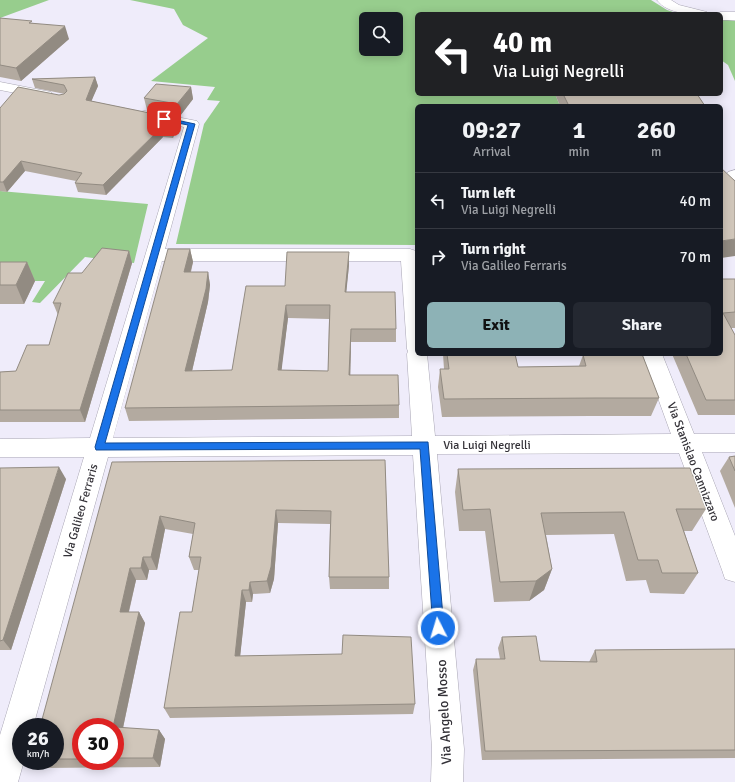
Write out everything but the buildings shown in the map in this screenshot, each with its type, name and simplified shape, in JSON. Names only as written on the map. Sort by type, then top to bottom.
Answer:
[{"type":"street","points":[[663,0],[675,6],[695,12]]},
{"type":"street","points":[[723,16],[735,16]]},
{"type":"street","points":[[0,86],[62,98]]},
{"type":"street","name":"Via Galileo Ferraris","points":[[2,782],[192,124],[131,112]]},
{"type":"street","points":[[154,255],[410,255],[415,322]]},
{"type":"street","name":"Via Angelo Mosso","points":[[417,356],[448,749],[447,782]]},
{"type":"street","name":"Via Stanislao Cannizzaro","points":[[653,356],[735,570]]},
{"type":"street","name":"Via Luigi Negrelli","points":[[0,448],[735,443]]},
{"type":"green space","points":[[0,0],[49,0],[0,18]]},
{"type":"green space","points":[[130,0],[651,0],[673,12],[415,12],[415,96],[556,96],[559,104],[415,104],[415,245],[176,244],[204,124],[220,101],[207,100],[215,87],[151,81],[208,38],[183,25],[174,9]]},
{"type":"green space","points":[[723,19],[735,21],[735,81],[728,65],[723,61]]},
{"type":"green space","points":[[0,191],[148,204],[134,263],[85,257],[40,303],[32,302],[45,281],[0,281]]},
{"type":"route","points":[[164,119],[192,124],[99,447],[424,445],[438,628]]}]
